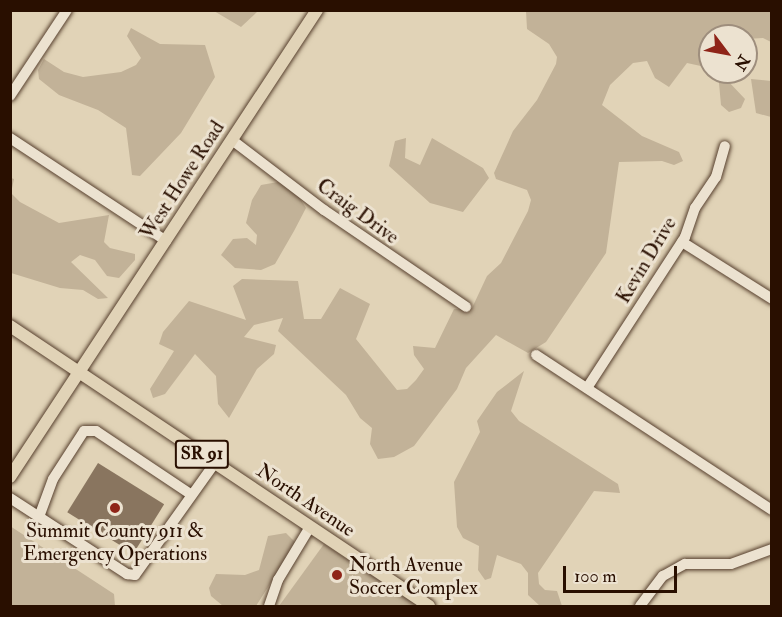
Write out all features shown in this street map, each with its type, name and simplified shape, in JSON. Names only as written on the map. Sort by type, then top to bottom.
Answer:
[{"type":"main road","name":"West Howe Road","points":[[10,477],[317,10]]},
{"type":"main road","name":"North Avenue","points":[[10,326],[429,606]]},
{"type":"street","points":[[10,96],[68,10]]},
{"type":"street","points":[[10,138],[166,241]]},
{"type":"street","name":"Craig Drive","points":[[232,140],[324,210],[466,307]]},
{"type":"street","name":"Kevin Drive","points":[[587,388],[682,242],[695,208],[716,177],[725,146]]},
{"type":"street","points":[[682,242],[771,299]]},
{"type":"street","points":[[536,355],[771,510]]},
{"type":"street","points":[[39,517],[53,479],[84,431],[96,431],[192,495]]},
{"type":"street","points":[[10,498],[127,574],[135,575],[215,463]]},
{"type":"street","points":[[269,606],[278,580],[310,526]]},
{"type":"street","points":[[640,606],[663,576],[685,564],[731,564],[771,549]]},
{"type":"shaded area","points":[[214,11],[258,11],[241,27]]},
{"type":"shaded area","points":[[526,11],[771,11],[771,42],[758,38],[758,24],[698,24],[698,65],[687,63],[669,87],[655,78],[647,61],[633,63],[610,85],[602,105],[642,136],[679,152],[683,161],[674,165],[662,161],[619,162],[606,253],[546,342],[528,353],[496,335],[466,368],[457,389],[414,446],[394,457],[378,459],[370,444],[372,428],[360,418],[346,395],[278,331],[283,318],[254,325],[244,337],[276,345],[274,354],[257,369],[229,418],[218,404],[216,376],[195,354],[165,394],[153,398],[150,389],[174,351],[159,344],[163,332],[189,301],[246,320],[233,286],[242,279],[298,281],[304,319],[321,319],[340,288],[370,304],[356,339],[397,390],[407,389],[424,369],[414,355],[413,346],[435,348],[454,309],[472,308],[487,276],[501,263],[528,211],[531,200],[527,190],[496,179],[494,173],[513,131],[537,100],[556,64],[557,57],[549,44],[527,29]]},
{"type":"shaded area","points":[[131,28],[160,44],[205,45],[215,77],[181,133],[140,176],[132,175],[126,128],[98,110],[59,95],[39,79],[38,70],[44,59],[64,72],[83,77],[121,72],[136,65],[141,58],[127,36]]},
{"type":"shaded area","points":[[758,80],[771,81],[771,117],[756,113],[752,84],[758,84]]},
{"type":"shaded area","points":[[719,84],[731,84],[745,99],[741,108],[729,112],[721,105]]},
{"type":"shaded area","points":[[406,138],[405,158],[420,165],[432,138],[483,168],[489,178],[463,212],[430,203],[389,166],[395,141]]},
{"type":"shaded area","points":[[278,182],[296,192],[306,208],[275,264],[261,270],[235,268],[221,255],[233,239],[247,238],[256,245],[257,235],[246,223],[252,200],[261,185]]},
{"type":"shaded area","points":[[11,193],[20,202],[59,223],[109,215],[104,242],[110,248],[135,254],[135,260],[119,278],[107,276],[95,260],[80,255],[71,262],[108,298],[98,299],[83,290],[60,288],[11,273]]},
{"type":"shaded area","points":[[524,371],[511,411],[519,421],[618,484],[620,493],[594,491],[538,573],[539,584],[545,590],[557,591],[562,606],[540,606],[528,595],[528,573],[521,564],[497,555],[491,578],[485,580],[478,570],[479,546],[463,538],[457,527],[454,482],[480,432],[477,421],[497,392]]},
{"type":"shaded area","points":[[10,526],[114,594],[115,606],[11,606]]},
{"type":"shaded area","points":[[286,533],[296,543],[256,606],[223,606],[211,596],[209,588],[216,574],[245,575],[259,570],[268,536]]},
{"type":"shaded area","name":"North Avenue Soccer Complex","points":[[324,544],[419,606],[279,606]]},
{"type":"building","name":"Summit County 911 & Emergency Operations","points":[[98,463],[164,504],[133,554],[67,512]]},
{"type":"place","name":"Summit County 911 & Emergency Operations","points":[[115,508]]},
{"type":"place","name":"North Avenue Soccer Complex","points":[[337,575]]}]
